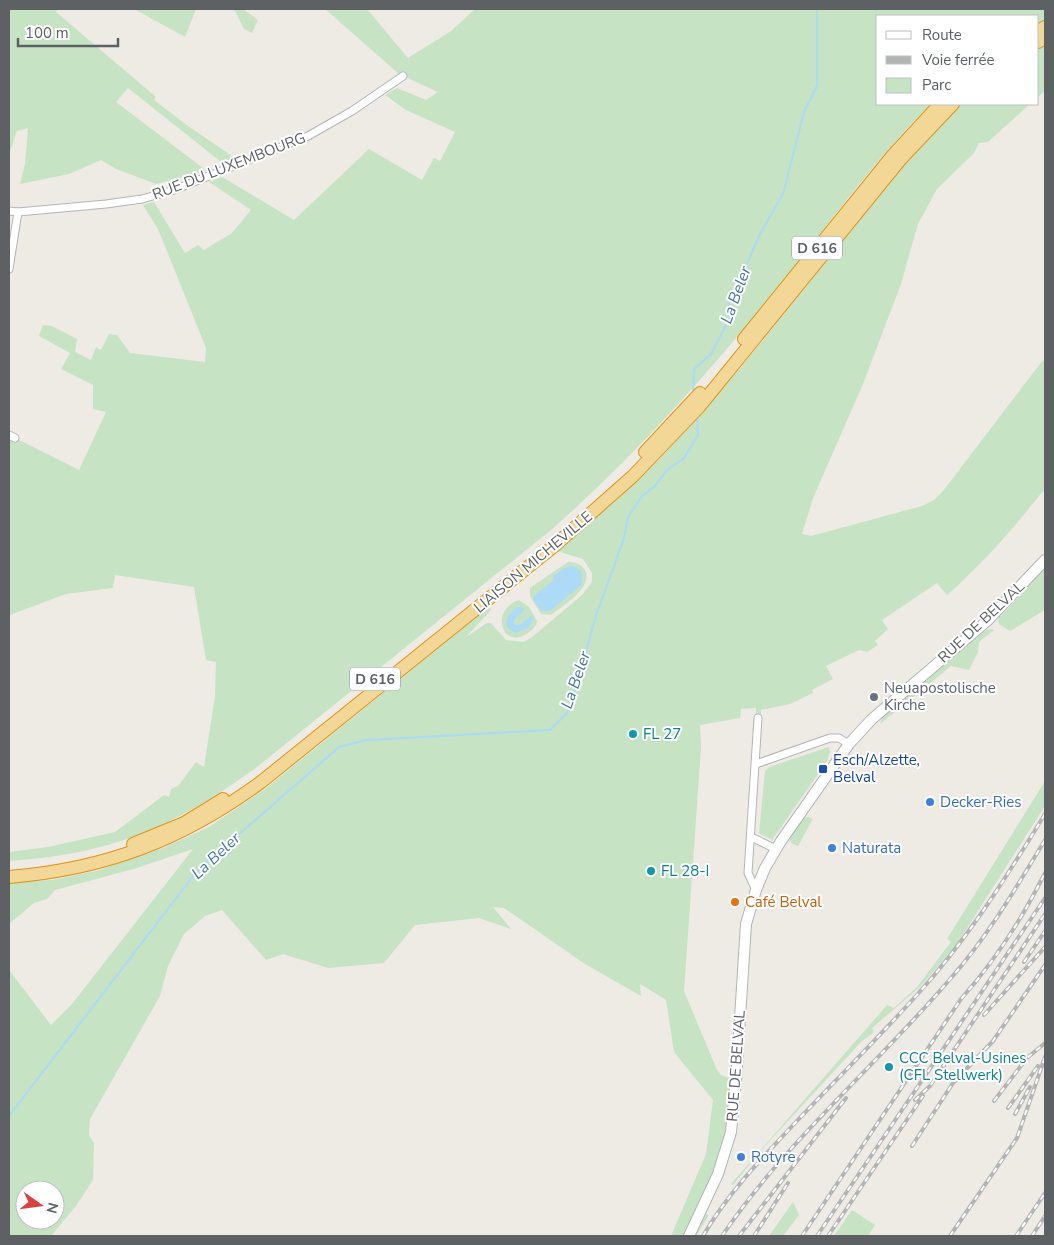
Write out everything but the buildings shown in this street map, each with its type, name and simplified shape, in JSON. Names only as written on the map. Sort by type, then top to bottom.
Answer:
[{"type":"highway","name":"LIAISON MICHEVILLE","points":[[9,868],[49,865],[92,857],[134,844],[184,822],[231,794],[554,536],[622,475],[696,404],[893,155],[939,105]]},
{"type":"highway","name":"LIAISON MICHEVILLE","points":[[9,877],[50,874],[95,865],[132,854],[188,829],[236,800],[554,546],[633,476],[696,404],[900,160],[952,105]]},
{"type":"main road","name":"RUE DE BELVAL","points":[[689,1236],[718,1174],[730,1132],[736,1081],[746,924],[756,890],[776,849],[849,744],[872,720],[990,618],[1045,560]]},
{"type":"street","name":"RUE DU LUXEMBOURG","points":[[9,211],[18,212],[106,204],[142,199],[174,190],[308,136],[352,111],[403,76]]},
{"type":"street","points":[[9,269],[18,212]]},
{"type":"street","points":[[756,890],[748,873],[758,718]]},
{"type":"street","points":[[756,764],[830,738],[838,738],[849,744]]},
{"type":"street","points":[[751,837],[776,849]]},
{"type":"green space","points":[[9,9],[58,9],[56,12],[156,97],[154,100],[238,160],[225,165],[128,88],[116,102],[207,171],[156,184],[116,169],[101,160],[69,174],[20,184],[25,164],[28,128],[17,131],[9,154]]},
{"type":"green space","points":[[134,9],[196,9],[185,37]]},
{"type":"green space","points":[[229,9],[243,9],[258,20],[252,33],[244,29],[235,11]]},
{"type":"green space","points":[[325,9],[367,9],[408,58],[451,31],[475,9],[1045,9],[1045,20],[1039,24],[1039,15],[876,15],[876,105],[930,105],[890,147],[698,383],[612,473],[551,530],[257,767],[227,788],[169,821],[111,844],[80,852],[9,861],[9,852],[48,847],[115,832],[164,795],[169,797],[171,789],[178,786],[196,762],[204,767],[215,696],[216,662],[206,660],[194,587],[115,575],[113,588],[66,594],[10,615],[9,613],[9,435],[79,470],[106,412],[93,409],[93,385],[61,369],[70,353],[39,336],[43,325],[52,326],[77,339],[75,352],[91,360],[96,347],[101,350],[109,334],[117,335],[130,353],[205,362],[206,348],[158,229],[143,205],[154,202],[185,253],[198,245],[204,250],[232,233],[251,210],[209,182],[222,177],[294,220],[369,149],[422,180],[434,158],[440,161],[455,132],[406,110],[385,95],[397,88],[426,100],[438,92],[399,74]]},
{"type":"green space","points":[[1045,45],[1045,91],[1039,96],[1039,48]]},
{"type":"green space","points":[[960,105],[1029,105],[988,142],[979,143],[974,153],[937,189],[918,224],[901,284],[863,384],[813,498],[802,534],[811,536],[922,506],[934,500],[943,491],[1043,360],[1045,362],[1045,493],[1043,491],[973,571],[947,595],[937,583],[882,620],[888,629],[875,641],[878,645],[867,652],[859,650],[826,666],[833,679],[812,690],[813,693],[790,704],[761,710],[761,718],[756,718],[756,708],[741,709],[740,718],[700,725],[701,748],[684,991],[717,1070],[721,1075],[736,1081],[731,1132],[702,1212],[709,1215],[696,1236],[671,1236],[706,1154],[713,1100],[674,1052],[666,1000],[640,984],[641,996],[585,964],[504,908],[493,907],[511,929],[479,918],[415,925],[384,963],[328,968],[283,954],[266,960],[222,910],[205,916],[184,934],[168,966],[160,996],[90,1119],[89,1135],[94,1143],[93,1180],[65,1219],[65,1180],[15,1180],[15,1230],[56,1230],[51,1236],[9,1236],[9,970],[51,1025],[72,1004],[193,849],[137,868],[55,890],[47,899],[34,903],[9,924],[9,883],[51,880],[96,871],[163,848],[209,827],[265,789],[489,607],[491,610],[466,637],[487,623],[491,623],[506,640],[524,642],[532,637],[582,595],[592,582],[592,573],[583,559],[557,551],[657,461],[743,365],[904,165]]},
{"type":"green space","points":[[568,562],[578,564],[585,570],[587,577],[585,583],[576,596],[551,615],[541,614],[530,596],[530,588]]},
{"type":"green space","points":[[1045,568],[1045,610],[1010,631],[999,624],[998,616],[1001,616]]},
{"type":"green space","points":[[519,600],[529,607],[537,621],[533,629],[528,633],[519,637],[511,637],[502,627],[502,620],[504,612],[510,605]]},
{"type":"green space","points":[[988,629],[994,630],[979,642],[978,652],[969,670],[951,666],[880,724],[883,714],[968,643]]},
{"type":"green space","points":[[829,747],[830,752],[827,761],[772,840],[759,833],[765,771],[769,767]]},
{"type":"green space","points":[[1045,781],[1045,806],[957,944],[920,987],[872,1028],[874,1032],[862,1041],[765,1146],[733,1185],[731,1184],[887,1005],[894,1008],[917,987],[951,942],[947,939]]},
{"type":"green space","points":[[809,817],[813,819],[798,846],[791,843],[789,837],[802,818]]},
{"type":"green space","points":[[793,1202],[799,1215],[783,1236],[769,1236]]},
{"type":"green space","points":[[852,1210],[875,1225],[868,1236],[834,1236]]},
{"type":"water","points":[[573,566],[581,571],[582,584],[550,611],[542,611],[533,599],[534,596],[554,580],[553,577],[564,568]]},
{"type":"water","points":[[517,607],[525,609],[514,620],[514,625],[520,625],[531,616],[533,620],[528,628],[515,633],[507,627],[507,621]]},
{"type":"waterway","name":"La Beler","points":[[693,394],[694,369],[711,354],[731,315],[729,304],[760,234],[783,194],[804,112],[817,86],[817,9]]},
{"type":"waterway","name":"La Beler","points":[[9,1116],[197,871],[339,747],[367,740],[550,730],[568,712],[596,616],[624,538],[628,517],[642,496],[655,486],[667,470],[684,458],[698,435],[697,416]]},
{"type":"railway","points":[[703,1236],[723,1205],[758,1163],[935,975],[985,908],[1045,814]]},
{"type":"railway","points":[[722,1236],[747,1201],[803,1135],[922,1010],[964,962],[1001,911],[1045,840]]},
{"type":"railway","points":[[802,1236],[961,999],[1007,939],[1045,873]]},
{"type":"railway","points":[[817,1236],[1045,898]]},
{"type":"railway","points":[[915,1100],[930,1086],[1045,914]]},
{"type":"railway","points":[[1024,962],[1045,931]]},
{"type":"railway","points":[[984,1015],[1045,947]]},
{"type":"railway","points":[[912,1146],[953,1083],[993,1041],[1045,965]]},
{"type":"railway","points":[[994,1101],[1027,1058],[1045,1043]]},
{"type":"railway","points":[[950,1236],[1017,1138],[1045,1057]]},
{"type":"railway","points":[[1008,1108],[1038,1066]]},
{"type":"railway","points":[[1015,1114],[1030,1087]]},
{"type":"railway","points":[[828,1236],[923,1096]]},
{"type":"railway","points":[[739,1236],[846,1098]]},
{"type":"railway","points":[[754,1236],[788,1183]]},
{"type":"railway","points":[[1016,1236],[1045,1193]]},
{"type":"railway","points":[[1032,1236],[1045,1216]]},
{"type":"place","name":"Neuapostolische Kirche","points":[[874,697]]},
{"type":"place","name":"FL 27","points":[[633,734]]},
{"type":"place","name":"Esch/Alzette, Belval","points":[[823,769]]},
{"type":"place","name":"Decker-Ries","points":[[930,802]]},
{"type":"place","name":"Naturata","points":[[832,848]]},
{"type":"place","name":"FL 28-I","points":[[651,871]]},
{"type":"place","name":"Café Belval","points":[[735,902]]},
{"type":"place","name":"CCC Belval-Usines (CFL Stellwerk)","points":[[889,1067]]},
{"type":"place","name":"Rotyre","points":[[741,1157]]}]
